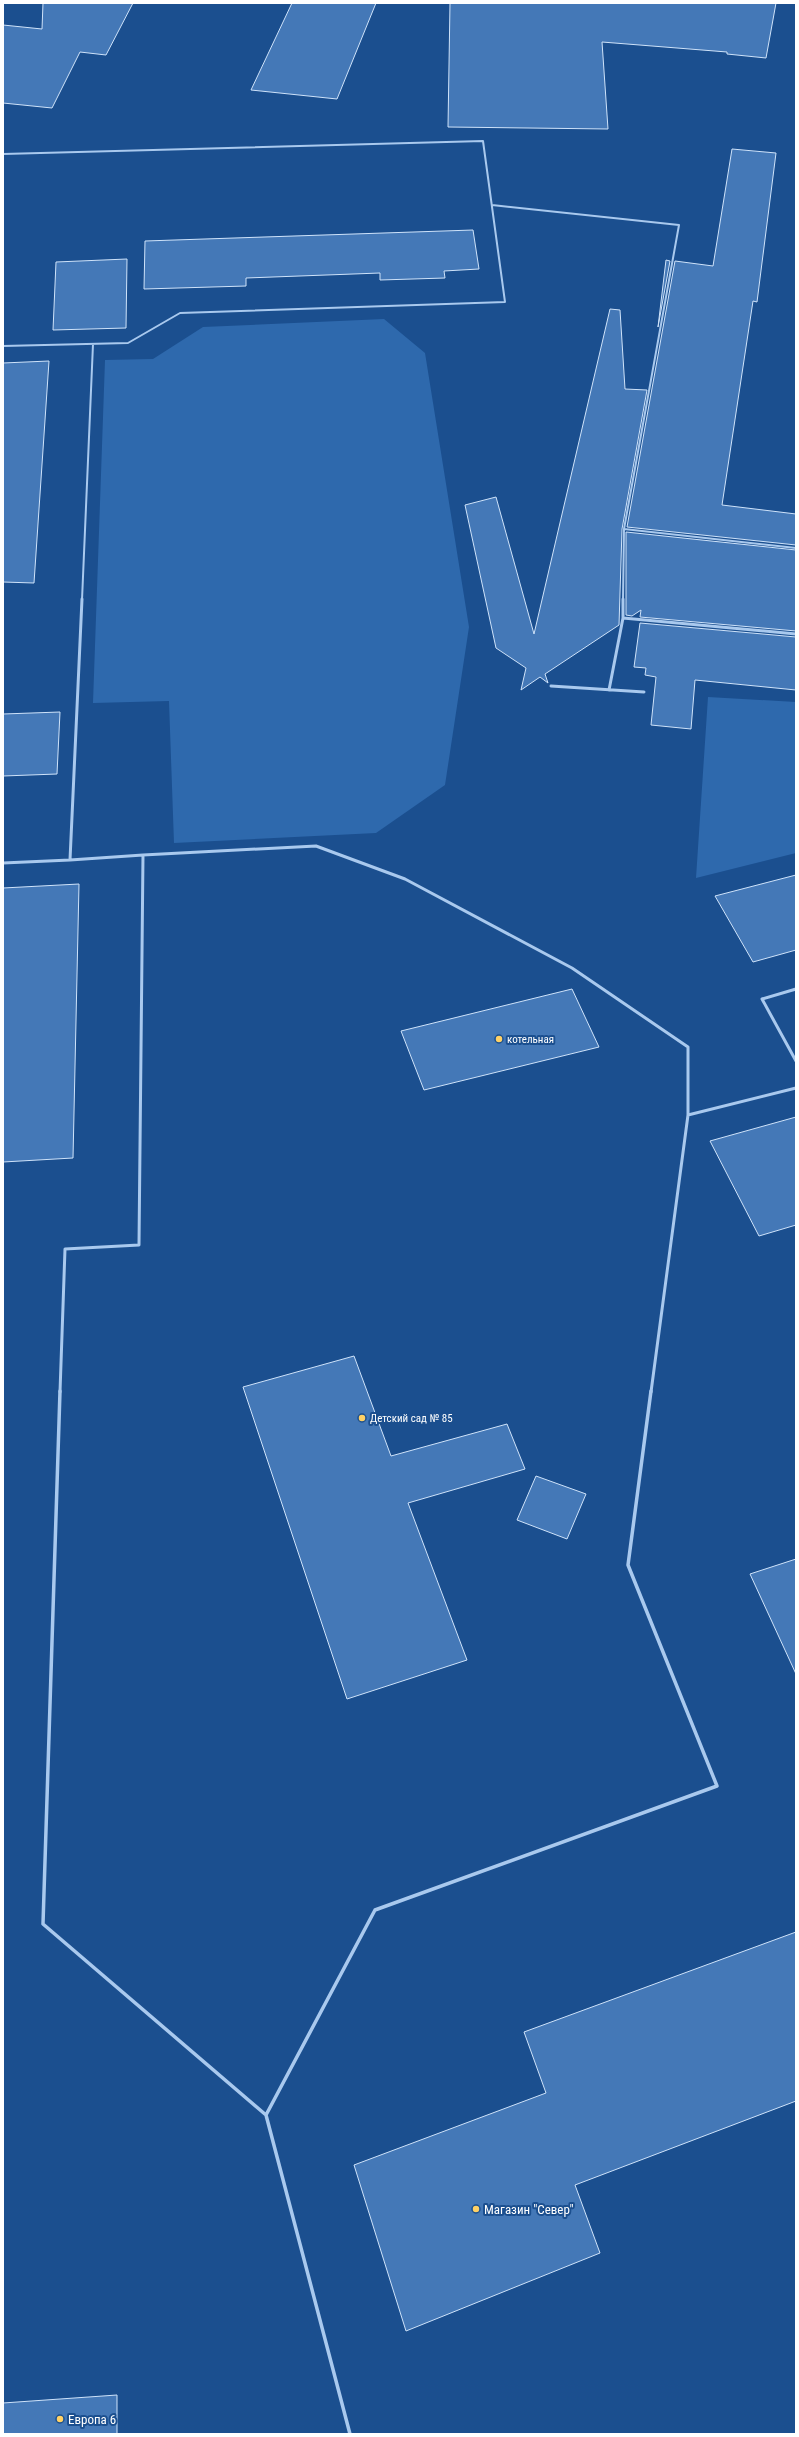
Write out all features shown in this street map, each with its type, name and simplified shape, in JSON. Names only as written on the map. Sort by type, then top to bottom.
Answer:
[{"type":"lane","points":[[3,154],[483,140],[505,302],[180,313],[128,343],[3,346]]},
{"type":"lane","points":[[492,205],[678,224],[624,529],[623,618],[609,690]]},
{"type":"lane","points":[[70,860],[93,344]]},
{"type":"lane","points":[[624,529],[796,548]]},
{"type":"lane","points":[[623,618],[796,634]]},
{"type":"lane","points":[[551,686],[644,692]]},
{"type":"lane","points":[[3,863],[316,846],[405,879],[572,968],[688,1047],[688,1115],[628,1565],[717,1786],[375,1910],[266,2115]]},
{"type":"lane","points":[[143,856],[139,1245],[65,1249],[43,1924],[266,2115],[350,2434]]},
{"type":"lane","points":[[796,989],[762,999],[796,1061]]},
{"type":"lane","points":[[688,1115],[796,1088]]},
{"type":"shaded area","points":[[384,319],[425,353],[469,627],[445,785],[376,833],[174,843],[169,701],[93,703],[105,360],[153,359],[203,327]]},
{"type":"shaded area","points":[[708,697],[796,702],[796,853],[696,878]]},
{"type":"building","points":[[43,3],[133,3],[106,55],[80,52],[52,108],[3,103],[3,25],[42,29]]},
{"type":"building","points":[[292,3],[376,3],[337,99],[251,90]]},
{"type":"building","points":[[450,3],[776,3],[766,58],[727,54],[727,52],[602,42],[608,129],[448,127]]},
{"type":"building","points":[[732,149],[776,153],[757,302],[753,301],[722,505],[796,514],[796,545],[627,527],[675,261],[713,266]]},
{"type":"building","points":[[473,230],[479,269],[444,271],[445,278],[380,280],[380,273],[246,278],[246,286],[144,289],[145,241]]},
{"type":"building","points":[[127,259],[126,328],[53,330],[56,262]]},
{"type":"building","points":[[666,260],[670,261],[658,327]]},
{"type":"building","points":[[610,309],[620,310],[625,389],[647,390],[622,529],[619,625],[545,674],[548,683],[540,677],[521,690],[526,668],[496,648],[465,505],[496,497],[534,634]]},
{"type":"building","points":[[49,361],[34,583],[3,582],[3,363]]},
{"type":"building","points":[[626,532],[796,550],[796,631],[640,617],[641,610],[632,616],[626,615]]},
{"type":"building","points":[[640,623],[796,637],[796,690],[695,680],[691,729],[651,725],[656,677],[645,675],[646,668],[634,667]]},
{"type":"building","points":[[60,712],[57,774],[3,776],[3,714]]},
{"type":"building","points":[[796,875],[796,950],[753,962],[715,896]]},
{"type":"building","points":[[79,884],[73,1158],[3,1162],[3,888]]},
{"type":"building","name":"котельная","points":[[572,989],[599,1047],[424,1090],[401,1031]]},
{"type":"building","points":[[796,1117],[796,1225],[759,1236],[710,1141]]},
{"type":"building","points":[[354,1356],[391,1456],[507,1424],[525,1469],[408,1503],[467,1660],[347,1699],[243,1387]]},
{"type":"building","points":[[536,1476],[586,1494],[567,1539],[517,1520]]},
{"type":"building","points":[[796,1559],[796,1674],[750,1574]]},
{"type":"building","points":[[796,1932],[796,2101],[575,2185],[600,2253],[406,2331],[354,2165],[546,2093],[524,2032]]},
{"type":"building","name":"Европа 6","points":[[117,2395],[117,2434],[3,2434],[3,2403]]},
{"type":"place","name":"котельная","points":[[499,1039]]},
{"type":"place","name":"Детский сад № 85","points":[[362,1418]]},
{"type":"place","name":"Магазин \"Север\"","points":[[476,2209]]},
{"type":"place","name":"Европа 6","points":[[60,2419]]}]
